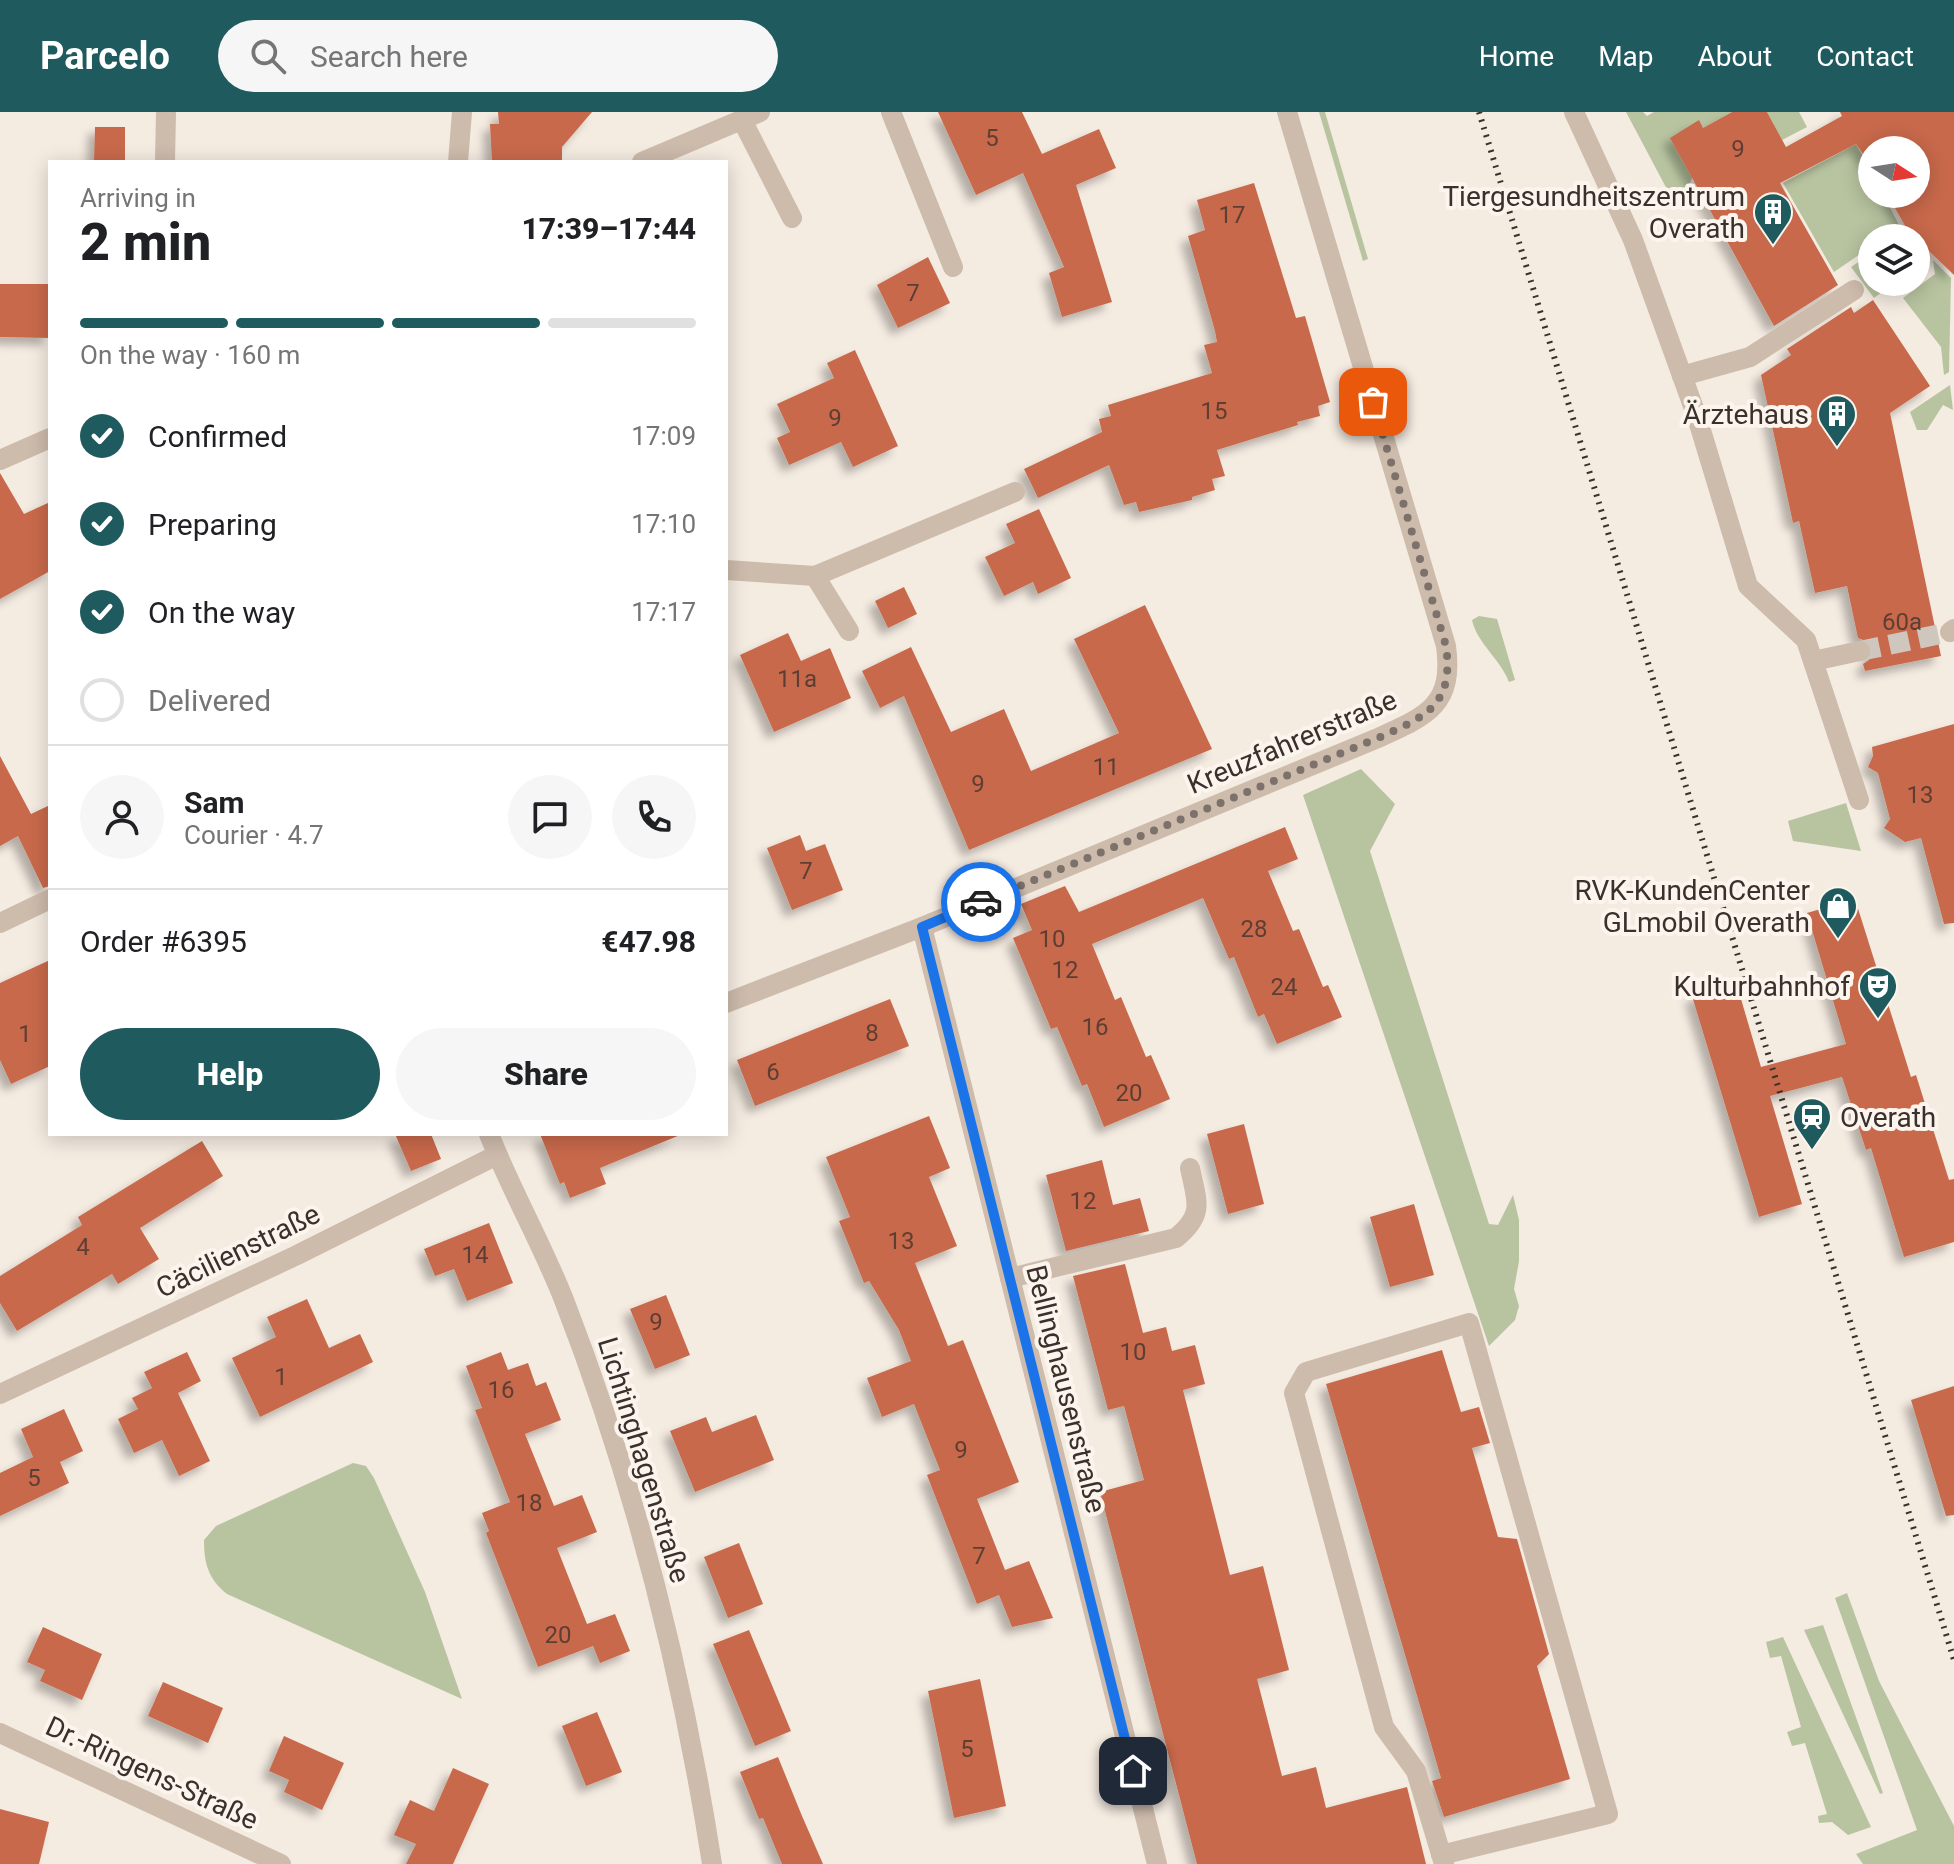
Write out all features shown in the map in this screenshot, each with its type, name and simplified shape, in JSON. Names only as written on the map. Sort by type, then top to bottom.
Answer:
[{"type":"street","points":[[165,160],[166,112]]},
{"type":"street","points":[[458,160],[462,112]]},
{"type":"street","points":[[891,112],[953,267]]},
{"type":"street","name":"Kreuzfahrerstraße","points":[[728,1002],[922,927],[1412,723],[1437,705],[1446,690],[1450,671],[1439,618],[1287,112]]},
{"type":"street","points":[[1574,112],[1633,240],[1682,376],[1748,586],[1806,640],[1859,800]]},
{"type":"street","points":[[647,160],[751,116],[792,218]]},
{"type":"street","points":[[1682,376],[1750,357],[1854,290]]},
{"type":"street","points":[[0,460],[48,439]]},
{"type":"street","points":[[728,570],[815,576],[1015,492]]},
{"type":"street","points":[[815,576],[849,631]]},
{"type":"street","points":[[1813,661],[1860,651]]},
{"type":"street","points":[[0,923],[48,900]]},
{"type":"street","name":"Bellinghausenstraße","points":[[922,927],[1157,1864]]},
{"type":"street","name":"Lichtinghagenstraße","points":[[490,1136],[520,1196],[564,1300],[645,1536],[683,1706],[712,1864]]},
{"type":"street","name":"Cäcilienstraße","points":[[0,1394],[295,1256],[497,1155]]},
{"type":"street","points":[[1010,1278],[1176,1238],[1195,1221],[1198,1210],[1190,1168]]},
{"type":"street","points":[[1469,1323],[1608,1814],[1442,1860],[1416,1771],[1384,1727],[1294,1393],[1306,1372],[1469,1323]]},
{"type":"street","name":"Dr.-Ringens-Straße","points":[[0,1733],[246,1857],[281,1864]]},
{"type":"green space","points":[[1319,112],[1325,112],[1368,259],[1363,261]]},
{"type":"green space","points":[[1626,112],[1643,112],[1647,116],[1654,112],[1732,112],[1703,128],[1693,176],[1678,210]]},
{"type":"green space","points":[[1767,112],[1799,112],[1807,127],[1782,140]]},
{"type":"green space","points":[[1856,144],[1858,208],[1890,208],[1898,224],[1858,224],[1858,256],[1834,272],[1783,183]]},
{"type":"green space","points":[[1933,260],[1951,278],[1949,372],[1944,375],[1941,347],[1903,298],[1930,296],[1930,278],[1935,274]]},
{"type":"green space","points":[[1858,262],[1858,276],[1851,267]]},
{"type":"green space","points":[[1950,385],[1953,410],[1943,405],[1927,430],[1917,430],[1910,412]]},
{"type":"green space","points":[[1479,616],[1497,619],[1515,680],[1509,682],[1479,636],[1472,620]]},
{"type":"green space","points":[[1361,769],[1395,804],[1370,851],[1489,1224],[1498,1225],[1513,1195],[1519,1220],[1519,1261],[1514,1289],[1519,1306],[1515,1320],[1489,1346],[1303,795]]},
{"type":"green space","points":[[1846,803],[1861,851],[1793,841],[1788,821]]},
{"type":"green space","points":[[353,1463],[366,1466],[374,1478],[425,1592],[462,1699],[227,1594],[208,1570],[204,1540],[216,1526]]},
{"type":"green space","points":[[1847,1593],[1879,1681],[1954,1826],[1954,1864],[1863,1864],[1856,1854],[1917,1830],[1835,1598]]},
{"type":"green space","points":[[1823,1625],[1883,1793],[1880,1794],[1804,1630]]},
{"type":"green space","points":[[1783,1637],[1871,1827],[1848,1835],[1832,1822],[1819,1823],[1818,1816],[1827,1814],[1805,1743],[1792,1746],[1787,1732],[1801,1727],[1781,1656],[1770,1658],[1766,1642]]},
{"type":"building","points":[[498,112],[592,112],[562,147],[562,160],[492,160],[490,124],[499,124]]},
{"type":"building","points":[[938,112],[1022,112],[1042,154],[1099,129],[1116,168],[1076,185],[1112,302],[1062,317],[1049,273],[1064,267],[1023,173],[976,195]]},
{"type":"building","points":[[1732,112],[1767,112],[1786,147],[1842,116],[1840,112],[1954,112],[1954,275],[1930,252],[1930,224],[1904,224],[1895,208],[1930,208],[1930,136],[1858,136],[1858,147],[1856,144],[1780,183],[1838,285],[1774,326],[1670,138],[1699,120],[1703,128]]},
{"type":"building","points":[[95,127],[125,127],[125,160],[94,160]]},
{"type":"building","points":[[1254,183],[1296,318],[1305,316],[1330,402],[1318,406],[1320,416],[1217,450],[1225,476],[1212,479],[1215,490],[1192,497],[1192,500],[1139,512],[1136,502],[1124,505],[1109,465],[1038,498],[1024,469],[1102,432],[1099,419],[1111,416],[1108,405],[1212,373],[1204,345],[1217,342],[1188,236],[1205,230],[1197,200]]},
{"type":"building","points":[[928,257],[950,303],[898,328],[877,285]]},
{"type":"building","points":[[0,284],[48,284],[48,338],[0,337]]},
{"type":"building","name":"Ärztehaus","points":[[1873,300],[1930,386],[1890,413],[1941,656],[1865,671],[1863,664],[1869,660],[1873,649],[1869,642],[1858,638],[1847,586],[1815,593],[1799,521],[1793,523],[1761,375],[1791,355],[1787,349],[1851,307],[1854,313]]},
{"type":"building","points":[[855,350],[898,446],[853,467],[841,442],[789,465],[777,438],[790,432],[777,404],[834,378],[827,363]]},
{"type":"building","points":[[0,473],[24,514],[48,503],[48,572],[0,599]]},
{"type":"building","points":[[1039,509],[1071,578],[1038,594],[1033,582],[1004,596],[985,557],[1015,543],[1006,524]]},
{"type":"building","points":[[904,587],[917,614],[888,628],[875,601]]},
{"type":"building","points":[[1145,605],[1212,749],[969,850],[904,696],[880,708],[862,671],[911,647],[951,732],[1004,709],[1031,771],[1119,733],[1074,639]]},
{"type":"building","points":[[788,633],[801,661],[830,648],[851,698],[774,732],[740,655]]},
{"type":"building","points":[[1954,724],[1954,923],[1944,924],[1921,838],[1905,842],[1884,828],[1890,819],[1878,773],[1868,767],[1873,756],[1872,747]]},
{"type":"building","points":[[0,756],[31,814],[48,806],[48,887],[43,888],[18,836],[0,846]]},
{"type":"building","points":[[1285,827],[1298,859],[1268,871],[1293,931],[1299,929],[1323,987],[1328,985],[1342,1017],[1277,1044],[1264,1014],[1258,1017],[1234,957],[1229,959],[1203,898],[1092,944],[1115,1000],[1121,997],[1146,1057],[1151,1055],[1170,1099],[1104,1127],[1087,1084],[1082,1086],[1057,1027],[1051,1029],[1013,938],[1032,930],[1021,904],[1065,886],[1079,912]]},
{"type":"building","points":[[800,835],[806,851],[825,844],[843,890],[792,910],[767,848]]},
{"type":"building","points":[[1855,899],[1911,1077],[1916,1075],[1949,1180],[1954,1179],[1954,1242],[1904,1257],[1871,1148],[1866,1150],[1842,1077],[1770,1096],[1802,1204],[1759,1217],[1692,996],[1736,982],[1761,1067],[1846,1044],[1807,913]]},
{"type":"building","points":[[48,961],[48,1067],[11,1084],[0,1060],[0,983]]},
{"type":"building","points":[[890,999],[909,1046],[755,1106],[737,1060]]},
{"type":"building","points":[[929,1116],[950,1168],[929,1177],[957,1246],[915,1263],[948,1346],[963,1340],[1019,1482],[977,1499],[1005,1570],[1029,1561],[1053,1618],[1012,1627],[999,1595],[977,1604],[927,1475],[940,1470],[914,1404],[882,1417],[867,1378],[911,1361],[899,1330],[869,1281],[864,1283],[839,1221],[850,1217],[826,1157]]},
{"type":"building","points":[[1244,1124],[1264,1204],[1228,1214],[1207,1134]]},
{"type":"building","points":[[396,1136],[432,1136],[441,1159],[411,1171]]},
{"type":"building","points":[[541,1136],[678,1136],[600,1168],[606,1184],[570,1198],[564,1182],[560,1184]]},
{"type":"building","points":[[202,1141],[223,1176],[140,1228],[159,1259],[118,1284],[112,1274],[17,1331],[0,1303],[0,1276],[82,1225],[78,1217]]},
{"type":"building","points":[[1102,1160],[1113,1205],[1140,1198],[1149,1231],[1066,1251],[1046,1175]]},
{"type":"building","points":[[1414,1204],[1434,1275],[1390,1287],[1370,1217]]},
{"type":"building","points":[[489,1223],[513,1283],[467,1301],[454,1269],[435,1276],[424,1249]]},
{"type":"building","points":[[1125,1264],[1143,1333],[1166,1327],[1172,1351],[1195,1345],[1205,1384],[1183,1390],[1230,1575],[1263,1566],[1289,1670],[1257,1679],[1282,1776],[1316,1767],[1326,1808],[1407,1787],[1426,1864],[1197,1864],[1100,1492],[1144,1480],[1124,1406],[1108,1410],[1073,1276]]},
{"type":"building","points":[[666,1295],[690,1355],[655,1369],[630,1309]]},
{"type":"building","points":[[307,1299],[329,1348],[360,1334],[373,1362],[260,1417],[232,1358],[276,1337],[267,1317]]},
{"type":"building","points":[[1442,1350],[1461,1412],[1479,1407],[1490,1443],[1472,1448],[1498,1537],[1517,1539],[1549,1654],[1537,1666],[1570,1779],[1444,1817],[1432,1781],[1441,1778],[1326,1384]]},
{"type":"building","points":[[187,1352],[201,1381],[178,1393],[210,1461],[179,1476],[162,1440],[134,1453],[118,1419],[138,1409],[132,1398],[152,1388],[144,1372]]},
{"type":"building","points":[[501,1352],[508,1370],[528,1363],[536,1386],[546,1382],[561,1420],[525,1434],[554,1506],[582,1495],[597,1532],[557,1548],[587,1624],[615,1614],[630,1651],[600,1663],[593,1646],[538,1667],[486,1533],[489,1531],[482,1513],[510,1502],[475,1410],[482,1408],[466,1366]]},
{"type":"building","points":[[1954,1386],[1954,1515],[1946,1516],[1911,1400]]},
{"type":"building","points":[[64,1409],[83,1451],[60,1462],[69,1483],[0,1516],[0,1473],[33,1457],[21,1429]]},
{"type":"building","points":[[756,1415],[774,1460],[695,1492],[670,1431],[706,1417],[712,1432]]},
{"type":"building","points":[[739,1543],[763,1604],[728,1618],[704,1557]]},
{"type":"building","points":[[43,1627],[102,1654],[82,1700],[40,1681],[45,1670],[27,1662]]},
{"type":"building","points":[[749,1630],[791,1731],[755,1746],[713,1644]]},
{"type":"building","points":[[980,1679],[1006,1806],[954,1818],[928,1691]]},
{"type":"building","points":[[163,1682],[223,1708],[208,1743],[148,1716]]},
{"type":"building","points":[[597,1712],[622,1772],[586,1786],[562,1726]]},
{"type":"building","points":[[284,1736],[344,1763],[322,1810],[284,1792],[289,1780],[269,1771]]},
{"type":"building","points":[[778,1757],[823,1864],[782,1864],[763,1818],[759,1819],[740,1772]]},
{"type":"building","points":[[453,1768],[489,1784],[453,1864],[406,1864],[416,1844],[394,1835],[410,1800],[434,1811]]},
{"type":"building","points":[[0,1809],[49,1822],[39,1864],[0,1864]]},
{"type":"tunnel","points":[[1860,651],[1950,632]]},
{"type":"railway","points":[[1479,112],[1954,1660]]},
{"type":"way so far","points":[[981,902],[1378,738],[1412,723],[1437,705],[1446,690],[1450,671],[1446,646],[1373,402]]},
{"type":"place","name":"Tiergesundheitszentrum Overath","points":[[1773,246]]},
{"type":"place","name":"Ärztehaus","points":[[1837,448]]},
{"type":"place","name":"RVK-KundenCenter GLmobil Overath","points":[[1838,940]]},
{"type":"place","name":"Kulturbahnhof","points":[[1878,1020]]},
{"type":"place","name":"Overath","points":[[1812,1151]]},
{"type":"route","points":[[981,902],[922,927],[1133,1771]]}]
